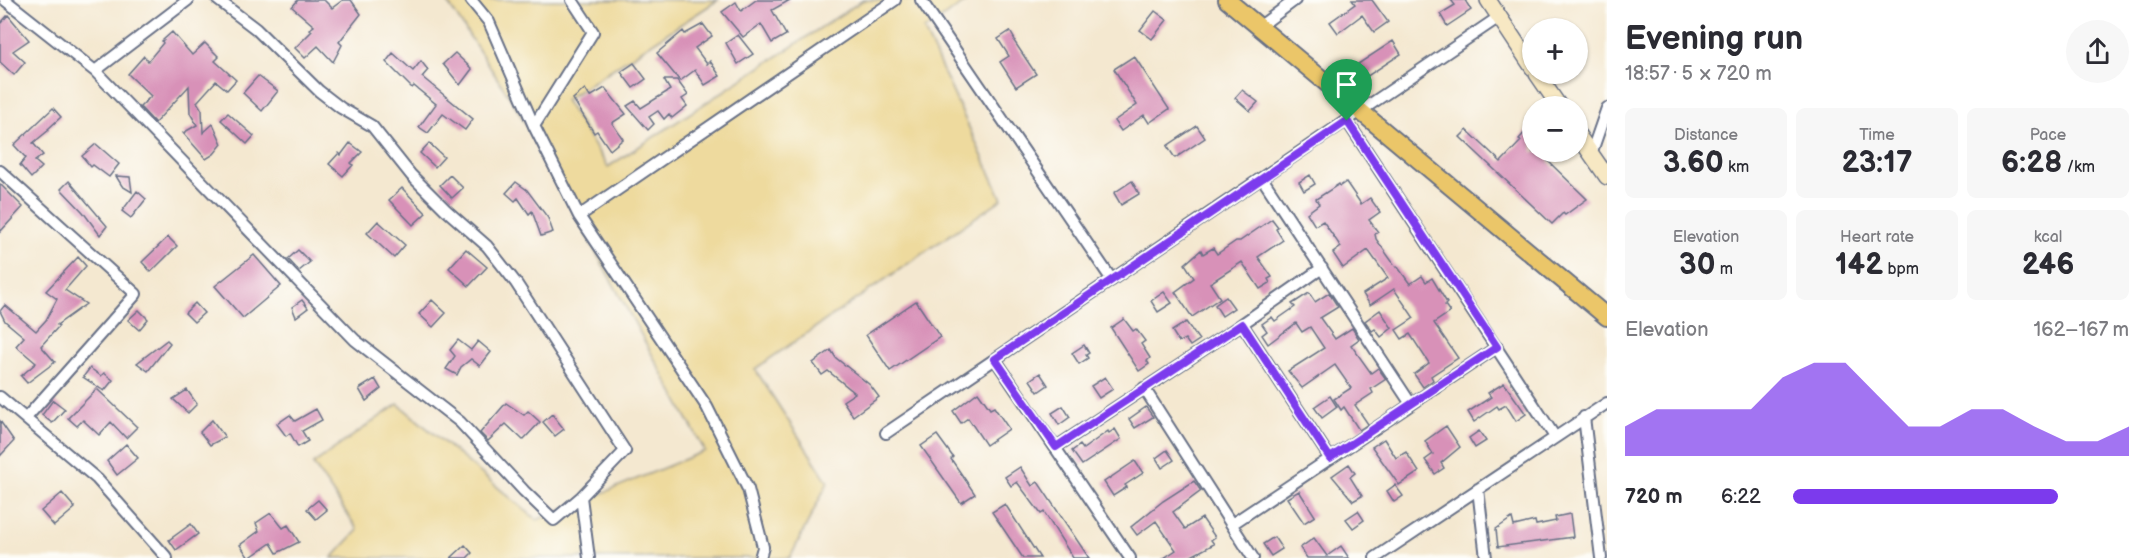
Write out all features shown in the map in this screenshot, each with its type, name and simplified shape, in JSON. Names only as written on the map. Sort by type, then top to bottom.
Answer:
[{"type":"main road","points":[[1227,0],[1607,317]]},
{"type":"street","points":[[5,0],[95,71],[355,340],[460,422],[554,520],[581,497],[624,451],[516,282],[487,246],[411,175],[372,126],[341,108],[319,91],[256,29],[218,0]]},
{"type":"street","points":[[95,71],[188,0]]},
{"type":"street","points":[[471,0],[489,22],[534,126],[579,216],[707,407],[748,489],[763,547],[760,558]]},
{"type":"street","points":[[534,126],[593,32],[572,0]]},
{"type":"street","points":[[579,216],[895,0]]},
{"type":"street","points":[[921,0],[1112,280]]},
{"type":"street","points":[[1259,27],[1295,0]]},
{"type":"street","points":[[1488,0],[1522,52]]},
{"type":"street","points":[[886,434],[1499,17]]},
{"type":"street","points":[[1591,154],[1607,108]]},
{"type":"street","points":[[1347,121],[1556,437]]},
{"type":"street","points":[[1588,150],[1607,177]]},
{"type":"street","points":[[0,171],[136,294],[26,418]]},
{"type":"street","points":[[1262,178],[1411,404]]},
{"type":"street","points":[[1056,447],[1322,268]]},
{"type":"street","points":[[1242,324],[1330,458]]},
{"type":"street","points":[[1232,524],[1497,347]]},
{"type":"street","points":[[995,359],[1130,558]]},
{"type":"street","points":[[1144,388],[1253,558]]},
{"type":"street","points":[[0,397],[97,479],[167,558]]},
{"type":"street","points":[[1380,556],[1607,403]]},
{"type":"street","points":[[1584,417],[1601,558]]},
{"type":"street","points":[[1478,489],[1486,558]]},
{"type":"street","points":[[581,497],[589,558]]},
{"type":"sand","points":[[446,0],[718,0],[565,100],[608,167],[863,0],[968,0],[924,30],[1002,199],[755,369],[828,482],[790,558],[332,558],[358,530],[313,464],[398,404],[537,520],[705,451],[516,107]]},
{"type":"building","points":[[298,0],[324,0],[332,8],[343,0],[351,0],[361,14],[339,42],[342,45],[333,62],[318,46],[305,58],[295,48],[314,26],[292,7]]},
{"type":"building","points":[[756,0],[790,0],[772,10],[786,35],[772,43],[761,24],[743,37],[722,12],[736,2],[741,11]]},
{"type":"building","points":[[1352,0],[1372,0],[1388,22],[1374,32],[1362,15],[1338,33],[1330,22],[1355,4]]},
{"type":"building","points":[[1451,0],[1465,0],[1471,10],[1447,26],[1440,14],[1455,5]]},
{"type":"building","points":[[1155,11],[1167,20],[1152,39],[1140,30]]},
{"type":"building","points":[[8,15],[29,40],[13,51],[25,62],[14,75],[0,62],[0,24]]},
{"type":"building","points":[[703,24],[712,36],[695,48],[707,64],[710,61],[720,76],[705,85],[695,70],[680,81],[657,53],[683,31],[685,34]]},
{"type":"building","points":[[1010,31],[1036,74],[1016,87],[1000,62],[1009,56],[998,39]]},
{"type":"building","points":[[172,32],[192,55],[205,43],[219,57],[215,61],[236,80],[227,90],[216,81],[197,102],[202,110],[203,133],[213,124],[222,144],[214,154],[206,159],[183,133],[197,125],[190,113],[189,86],[155,123],[140,107],[151,96],[128,74],[144,56],[148,61],[163,43],[162,41]]},
{"type":"building","points":[[738,35],[753,54],[738,64],[726,43]]},
{"type":"building","points":[[1393,41],[1401,54],[1366,77],[1358,64]]},
{"type":"building","points":[[393,53],[413,71],[421,61],[428,70],[422,77],[473,119],[465,130],[443,114],[428,133],[419,127],[436,104],[414,86],[412,88],[386,62]]},
{"type":"building","points":[[455,53],[472,69],[460,85],[443,64]]},
{"type":"building","points":[[1134,56],[1169,109],[1149,123],[1144,115],[1121,131],[1114,121],[1137,105],[1114,69]]},
{"type":"building","points":[[634,63],[646,79],[633,88],[621,72]]},
{"type":"building","points":[[258,76],[278,91],[262,111],[243,93]]},
{"type":"building","points":[[664,80],[677,80],[688,95],[682,99],[687,106],[672,118],[669,114],[664,119],[658,111],[649,117],[654,124],[648,130],[627,106],[635,101],[641,108],[670,90]]},
{"type":"building","points":[[605,88],[626,114],[612,123],[623,139],[610,150],[597,131],[594,133],[573,99],[585,89],[590,97]]},
{"type":"building","points":[[1242,90],[1258,102],[1250,111],[1235,98]]},
{"type":"building","points":[[53,108],[61,117],[33,143],[43,155],[35,161],[42,167],[31,178],[20,165],[26,158],[14,145]]},
{"type":"building","points":[[228,113],[254,136],[247,144],[221,120]]},
{"type":"building","points":[[1197,126],[1205,138],[1175,158],[1167,146]]},
{"type":"building","points":[[1467,130],[1501,162],[1521,141],[1519,139],[1522,136],[1522,162],[1549,162],[1587,199],[1565,215],[1563,213],[1552,224],[1460,137]]},
{"type":"building","points":[[350,143],[362,152],[343,176],[329,164],[339,153],[341,155]]},
{"type":"building","points":[[429,143],[444,157],[435,167],[420,153]]},
{"type":"building","points":[[96,144],[119,164],[109,177],[93,165],[91,167],[82,156]]},
{"type":"building","points":[[450,175],[463,188],[452,198],[440,185]]},
{"type":"building","points":[[1310,175],[1315,184],[1304,191],[1299,182]]},
{"type":"building","points":[[116,176],[130,177],[132,192],[122,186]]},
{"type":"building","points":[[69,181],[107,226],[100,235],[83,212],[61,189]]},
{"type":"building","points":[[1132,181],[1139,194],[1121,205],[1114,193]]},
{"type":"building","points":[[516,182],[527,190],[548,218],[553,232],[541,236],[532,211],[529,214],[518,198],[515,201],[506,193]]},
{"type":"building","points":[[1346,182],[1361,204],[1370,198],[1380,212],[1369,220],[1378,232],[1375,234],[1376,239],[1410,284],[1422,276],[1426,282],[1432,278],[1447,303],[1445,305],[1450,312],[1434,323],[1458,358],[1431,376],[1433,380],[1423,387],[1414,374],[1429,363],[1410,334],[1402,339],[1396,330],[1414,318],[1394,289],[1370,305],[1363,294],[1388,278],[1368,250],[1343,268],[1333,253],[1341,247],[1323,221],[1315,226],[1307,213],[1319,204],[1316,199]]},
{"type":"building","points":[[0,184],[23,207],[0,232]]},
{"type":"building","points":[[402,188],[426,213],[413,225],[389,200]]},
{"type":"building","points":[[137,191],[146,199],[131,218],[122,211]]},
{"type":"building","points":[[1272,219],[1283,240],[1258,257],[1272,277],[1268,279],[1270,283],[1260,289],[1242,262],[1210,283],[1220,298],[1192,317],[1175,292],[1194,278],[1185,264],[1201,250],[1203,254],[1213,248],[1217,254]]},
{"type":"building","points":[[378,221],[405,245],[394,258],[367,233]]},
{"type":"building","points":[[168,237],[177,246],[151,272],[142,262]]},
{"type":"building","points":[[466,249],[487,267],[469,286],[449,268]]},
{"type":"building","points":[[298,250],[310,262],[299,271],[288,259]]},
{"type":"building","points":[[254,255],[281,286],[243,318],[215,286]]},
{"type":"building","points":[[78,257],[86,266],[65,290],[86,304],[57,325],[59,326],[41,346],[55,362],[27,383],[21,376],[36,363],[16,346],[24,337],[5,321],[0,311],[5,305],[36,331],[46,320],[57,299],[46,291]]},
{"type":"building","points":[[1164,292],[1172,303],[1158,312],[1151,301]]},
{"type":"building","points":[[1309,293],[1315,302],[1329,293],[1338,307],[1320,318],[1335,339],[1352,328],[1359,339],[1351,345],[1371,373],[1378,368],[1386,379],[1371,389],[1373,393],[1355,405],[1368,424],[1359,430],[1344,407],[1341,410],[1334,399],[1351,388],[1335,365],[1302,388],[1288,371],[1324,348],[1310,327],[1302,332],[1296,323],[1268,344],[1262,335],[1267,331],[1262,324],[1272,317],[1275,321],[1295,307],[1292,304]]},
{"type":"building","points":[[1226,297],[1234,308],[1222,316],[1215,305]]},
{"type":"building","points":[[302,300],[308,308],[296,317],[292,307]]},
{"type":"building","points":[[432,300],[446,313],[433,327],[419,314]]},
{"type":"building","points":[[916,301],[940,337],[890,371],[866,335]]},
{"type":"building","points":[[195,303],[204,313],[194,322],[185,313]]},
{"type":"building","points":[[139,310],[148,319],[139,330],[128,320]]},
{"type":"building","points":[[1380,310],[1392,328],[1381,337],[1375,329],[1372,331],[1365,321]]},
{"type":"building","points":[[1124,319],[1145,341],[1141,344],[1150,358],[1147,361],[1149,364],[1139,371],[1111,328]]},
{"type":"building","points":[[1186,322],[1199,340],[1190,346],[1185,339],[1179,342],[1172,331]]},
{"type":"building","points":[[167,340],[170,343],[148,371],[137,363]]},
{"type":"building","points":[[458,340],[471,350],[478,341],[491,352],[480,366],[471,359],[461,367],[457,375],[446,369],[455,356],[450,350]]},
{"type":"building","points":[[1084,345],[1089,353],[1086,355],[1088,358],[1079,364],[1072,353]]},
{"type":"building","points":[[831,350],[836,358],[870,385],[879,397],[853,416],[843,401],[855,393],[828,371],[822,375],[813,363]]},
{"type":"building","points":[[90,368],[101,376],[104,373],[113,380],[104,391],[83,377]]},
{"type":"building","points":[[1040,373],[1048,385],[1038,392],[1030,380]]},
{"type":"building","points":[[1105,377],[1113,389],[1099,398],[1091,386]]},
{"type":"building","points":[[375,379],[381,389],[366,401],[359,389]]},
{"type":"building","points":[[1504,383],[1526,414],[1516,421],[1506,405],[1499,409],[1497,406],[1474,422],[1468,412],[1491,397],[1488,393]]},
{"type":"building","points":[[97,389],[137,427],[126,438],[111,422],[99,435],[83,420],[77,426],[68,418]]},
{"type":"building","points":[[187,390],[197,404],[188,413],[173,399]]},
{"type":"building","points":[[978,392],[990,409],[994,407],[1009,429],[986,445],[968,418],[961,423],[953,411]]},
{"type":"building","points":[[1330,396],[1337,407],[1322,418],[1314,407]]},
{"type":"building","points":[[53,400],[65,409],[52,423],[42,415]]},
{"type":"building","points":[[506,403],[524,415],[528,411],[540,422],[523,440],[506,424],[488,441],[480,433]]},
{"type":"building","points":[[1063,406],[1070,417],[1059,425],[1052,413]]},
{"type":"building","points":[[1146,407],[1153,417],[1135,428],[1129,419]]},
{"type":"building","points":[[316,409],[322,420],[302,431],[308,441],[298,447],[290,433],[286,436],[277,424],[290,415],[295,421]]},
{"type":"building","points":[[552,414],[564,429],[555,436],[543,422]]},
{"type":"building","points":[[212,420],[225,437],[210,445],[200,432]]},
{"type":"building","points":[[0,421],[14,441],[0,456]]},
{"type":"building","points":[[1446,426],[1460,447],[1441,463],[1444,468],[1435,474],[1425,460],[1433,454],[1425,441]]},
{"type":"building","points":[[1115,429],[1121,439],[1082,465],[1072,451],[1080,445],[1083,449],[1108,431],[1109,433]]},
{"type":"building","points":[[1479,431],[1486,441],[1475,448],[1469,438]]},
{"type":"building","points":[[937,435],[975,494],[961,503],[921,446]]},
{"type":"building","points":[[1384,439],[1396,458],[1406,452],[1419,472],[1399,485],[1372,447]]},
{"type":"building","points":[[126,444],[138,458],[117,475],[107,461]]},
{"type":"building","points":[[1167,450],[1174,460],[1162,468],[1156,458]]},
{"type":"building","points":[[1135,461],[1143,473],[1113,496],[1104,482]]},
{"type":"building","points":[[1349,464],[1355,473],[1350,477],[1362,496],[1353,501],[1332,476]]},
{"type":"building","points":[[1020,467],[1032,486],[1038,482],[1089,558],[1073,558],[1044,512],[1041,514],[1017,482],[1011,486],[1005,477]]},
{"type":"building","points":[[1194,481],[1201,491],[1173,512],[1185,529],[1202,518],[1215,537],[1211,540],[1214,544],[1188,558],[1164,558],[1176,550],[1156,521],[1137,535],[1131,527],[1163,501]]},
{"type":"building","points":[[1395,485],[1403,496],[1394,502],[1387,491]]},
{"type":"building","points":[[1299,491],[1315,516],[1304,523],[1287,498]]},
{"type":"building","points":[[62,493],[75,508],[54,526],[41,511]]},
{"type":"building","points":[[318,500],[327,510],[316,519],[307,509]]},
{"type":"building","points":[[1005,504],[1040,558],[1023,558],[992,512]]},
{"type":"building","points":[[1358,511],[1364,520],[1353,528],[1346,519]]},
{"type":"building","points":[[271,513],[283,528],[288,525],[299,542],[277,553],[271,543],[249,558],[240,545],[259,531],[256,523]]},
{"type":"building","points":[[1570,514],[1573,537],[1498,547],[1496,529],[1512,518],[1514,526],[1535,521],[1536,525],[1556,521],[1555,517]]},
{"type":"building","points":[[191,524],[198,534],[176,550],[169,540]]},
{"type":"building","points":[[1274,537],[1282,549],[1271,556],[1263,544]]},
{"type":"building","points":[[1314,538],[1327,556],[1341,546],[1349,558],[1307,558],[1300,548]]},
{"type":"building","points":[[465,545],[472,553],[467,558],[451,558]]},
{"type":"route","points":[[1347,121],[1497,347],[1330,458],[1242,324],[1056,447],[995,359],[1347,121]]}]
